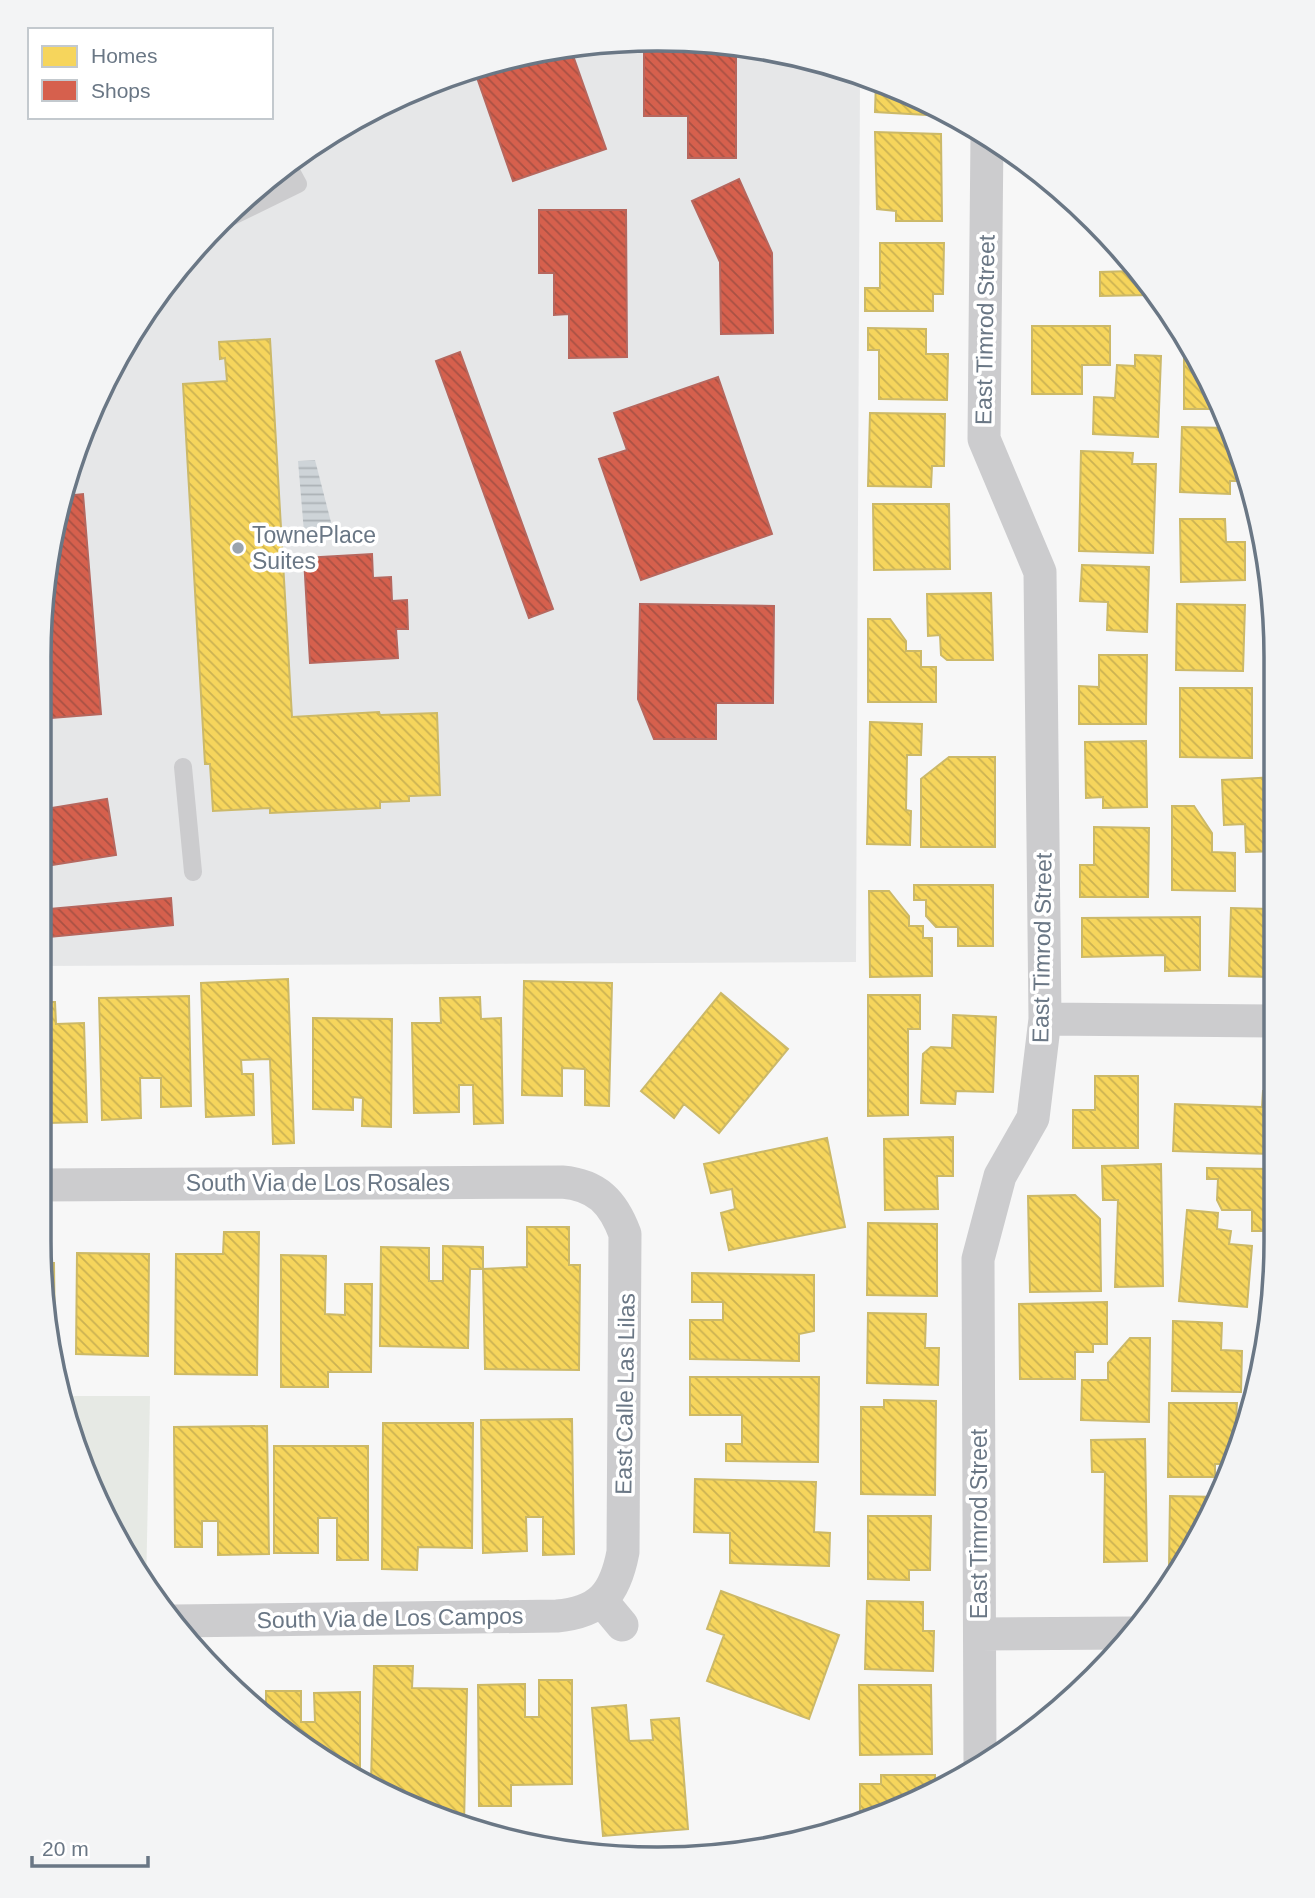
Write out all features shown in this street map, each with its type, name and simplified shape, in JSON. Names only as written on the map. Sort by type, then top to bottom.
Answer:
[{"type":"street","name":"East Timrod Street","points":[[980,1754],[978,1259],[1000,1176],[1033,1118],[1045,1019],[1040,572],[984,439],[987,148]]},
{"type":"street","points":[[1045,1019],[1264,1021]]},
{"type":"street","name":"South Via de Los Rosales","points":[[51,1185],[562,1182],[608,1190]]},
{"type":"street","name":"East Calle Las Lilas","points":[[608,1190],[625,1234],[623,1552],[612,1613]]},
{"type":"street","name":"South Via de Los Campos","points":[[185,1621],[612,1613]]},
{"type":"street","points":[[980,1634],[1120,1633]]},
{"type":"lane","points":[[249,209],[298,184],[292,173]]},
{"type":"lane","points":[[183,767],[193,872]]},
{"type":"shaded area","points":[[658,51],[737,56],[815,71],[860,86],[856,962],[51,966],[52,618],[62,539],[83,462],[113,389],[153,320],[176,288],[228,228],[257,201],[320,153],[389,113],[462,83],[500,71],[578,56]]},
{"type":"shaded area","points":[[315,460],[333,530],[304,532],[298,461]]},
{"type":"shaded area","points":[[71,1396],[150,1396],[146,1567],[113,1509],[97,1473]]},
{"type":"building: Homes","points":[[876,92],[930,115],[875,112]]},
{"type":"building: Homes","points":[[875,132],[941,134],[942,221],[896,221],[896,211],[877,209]]},
{"type":"building: Homes","points":[[880,243],[944,243],[943,294],[933,294],[933,311],[865,311],[865,288],[880,288]]},
{"type":"building: Homes","points":[[1125,271],[1144,295],[1100,296],[1100,272]]},
{"type":"building: Homes","points":[[1032,326],[1110,326],[1110,365],[1082,365],[1082,394],[1032,394]]},
{"type":"building: Homes","points":[[868,328],[926,329],[926,354],[948,354],[947,400],[879,399],[879,350],[868,350]]},
{"type":"building: Homes","name":"TownePlace Suites","points":[[270,339],[292,717],[379,712],[380,715],[437,713],[440,795],[409,796],[409,801],[380,802],[380,808],[270,813],[270,808],[213,811],[210,764],[205,764],[183,384],[227,381],[225,358],[220,359],[219,342]]},
{"type":"building: Homes","points":[[1135,355],[1161,356],[1158,437],[1093,434],[1094,397],[1115,398],[1117,365],[1135,366]]},
{"type":"building: Homes","points":[[1184,356],[1211,409],[1184,409]]},
{"type":"building: Homes","points":[[870,413],[945,414],[944,466],[932,466],[931,487],[868,486]]},
{"type":"building: Homes","points":[[1182,427],[1219,428],[1238,481],[1230,481],[1230,494],[1180,492]]},
{"type":"building: Homes","points":[[1081,451],[1133,453],[1132,464],[1156,464],[1153,553],[1079,551]]},
{"type":"building: Homes","points":[[873,504],[949,504],[950,569],[874,570]]},
{"type":"building: Homes","points":[[1180,519],[1225,519],[1226,542],[1245,542],[1245,580],[1181,582]]},
{"type":"building: Homes","points":[[1082,565],[1149,567],[1147,632],[1107,630],[1108,602],[1080,601]]},
{"type":"building: Homes","points":[[991,593],[993,660],[947,660],[941,655],[940,635],[928,636],[927,594]]},
{"type":"building: Homes","points":[[1177,604],[1245,605],[1243,671],[1176,670]]},
{"type":"building: Homes","points":[[868,619],[890,619],[906,641],[906,651],[921,651],[921,667],[936,667],[936,702],[868,702]]},
{"type":"building: Homes","points":[[1099,655],[1147,655],[1146,724],[1079,724],[1079,686],[1099,687]]},
{"type":"building: Homes","points":[[1180,688],[1252,688],[1252,758],[1180,757]]},
{"type":"building: Homes","points":[[870,722],[922,724],[921,755],[907,755],[906,810],[911,811],[910,845],[867,844]]},
{"type":"building: Homes","points":[[1146,741],[1147,807],[1103,808],[1103,797],[1086,798],[1085,742]]},
{"type":"building: Homes","points":[[949,757],[995,757],[995,847],[921,847],[921,779]]},
{"type":"building: Homes","points":[[1264,778],[1264,851],[1246,852],[1245,824],[1224,825],[1222,780]]},
{"type":"building: Homes","points":[[1172,806],[1194,806],[1212,833],[1212,852],[1235,853],[1235,891],[1172,890]]},
{"type":"building: Homes","points":[[1094,827],[1149,828],[1148,897],[1080,897],[1080,865],[1094,865]]},
{"type":"building: Homes","points":[[914,885],[993,885],[993,946],[958,946],[958,927],[936,927],[926,916],[926,900],[914,900]]},
{"type":"building: Homes","points":[[869,891],[889,891],[909,916],[909,926],[923,926],[923,938],[932,938],[932,976],[870,977]]},
{"type":"building: Homes","points":[[1231,908],[1264,909],[1264,977],[1229,976]]},
{"type":"building: Homes","points":[[1200,917],[1200,970],[1165,971],[1165,955],[1082,957],[1082,918]]},
{"type":"building: Homes","points":[[288,979],[294,1143],[273,1144],[270,1059],[241,1060],[242,1074],[253,1074],[254,1115],[206,1117],[201,983]]},
{"type":"building: Homes","points":[[524,981],[612,983],[609,1106],[585,1105],[585,1069],[562,1068],[562,1096],[522,1095]]},
{"type":"building: Homes","points":[[721,993],[788,1049],[719,1133],[684,1104],[674,1118],[641,1091]]},
{"type":"building: Homes","points":[[868,995],[920,995],[920,1029],[908,1029],[908,1115],[868,1116]]},
{"type":"building: Homes","points":[[189,996],[191,1106],[161,1107],[161,1078],[140,1078],[141,1118],[102,1120],[99,998]]},
{"type":"building: Homes","points":[[480,997],[481,1019],[501,1018],[503,1123],[474,1124],[473,1085],[459,1085],[459,1112],[414,1113],[412,1023],[441,1023],[440,998]]},
{"type":"building: Homes","points":[[51,1002],[55,1002],[56,1024],[84,1023],[87,1122],[51,1123]]},
{"type":"building: Homes","points":[[953,1015],[996,1017],[993,1092],[956,1091],[955,1104],[921,1103],[923,1054],[931,1047],[952,1048]]},
{"type":"building: Homes","points":[[313,1018],[392,1019],[391,1127],[362,1126],[363,1098],[353,1097],[353,1110],[313,1109]]},
{"type":"building: Homes","points":[[1095,1076],[1138,1076],[1138,1148],[1073,1148],[1073,1110],[1095,1110]]},
{"type":"building: Homes","points":[[1264,1091],[1264,1154],[1173,1151],[1175,1104],[1262,1107]]},
{"type":"building: Homes","points":[[953,1137],[953,1176],[937,1176],[938,1209],[885,1210],[884,1139]]},
{"type":"building: Homes","points":[[827,1138],[845,1227],[729,1250],[721,1213],[735,1209],[732,1189],[711,1193],[704,1164]]},
{"type":"building: Homes","points":[[1161,1164],[1163,1286],[1115,1287],[1118,1200],[1103,1200],[1102,1166]]},
{"type":"building: Homes","points":[[1207,1168],[1264,1169],[1264,1231],[1252,1231],[1252,1210],[1222,1210],[1217,1200],[1218,1179],[1207,1179]]},
{"type":"building: Homes","points":[[1075,1195],[1100,1219],[1101,1291],[1030,1292],[1028,1196]]},
{"type":"building: Homes","points":[[1187,1210],[1218,1213],[1217,1229],[1231,1231],[1229,1244],[1252,1246],[1247,1307],[1179,1301]]},
{"type":"building: Homes","points":[[868,1223],[937,1224],[937,1296],[867,1295]]},
{"type":"building: Homes","points":[[527,1227],[569,1227],[569,1265],[580,1265],[579,1370],[485,1369],[483,1269],[527,1267]]},
{"type":"building: Homes","points":[[224,1232],[259,1232],[257,1375],[175,1374],[176,1254],[223,1254]]},
{"type":"building: Homes","points":[[443,1246],[483,1247],[483,1269],[470,1269],[468,1348],[380,1346],[381,1247],[429,1248],[429,1281],[443,1281]]},
{"type":"building: Homes","points":[[77,1253],[149,1254],[148,1356],[76,1354]]},
{"type":"building: Homes","points":[[281,1255],[326,1256],[325,1314],[345,1315],[345,1284],[372,1284],[371,1372],[328,1372],[328,1387],[281,1387]]},
{"type":"building: Homes","points":[[52,1263],[54,1263],[54,1305]]},
{"type":"building: Homes","points":[[692,1273],[814,1275],[814,1331],[799,1334],[799,1361],[690,1359],[690,1320],[723,1320],[723,1302],[692,1302]]},
{"type":"building: Homes","points":[[1107,1302],[1107,1344],[1093,1344],[1093,1352],[1075,1352],[1075,1379],[1020,1379],[1019,1304]]},
{"type":"building: Homes","points":[[868,1313],[926,1314],[925,1348],[939,1348],[938,1385],[867,1383]]},
{"type":"building: Homes","points":[[1173,1321],[1222,1323],[1221,1350],[1242,1351],[1241,1392],[1172,1391]]},
{"type":"building: Homes","points":[[1130,1338],[1150,1338],[1149,1422],[1081,1420],[1082,1380],[1108,1380],[1108,1363]]},
{"type":"building: Homes","points":[[690,1377],[819,1377],[818,1462],[726,1461],[726,1444],[742,1444],[742,1415],[690,1415]]},
{"type":"building: Homes","points":[[884,1400],[936,1401],[935,1495],[861,1494],[861,1407],[884,1407]]},
{"type":"building: Homes","points":[[1169,1403],[1237,1403],[1236,1425],[1221,1464],[1215,1464],[1215,1477],[1168,1477]]},
{"type":"building: Homes","points":[[572,1419],[574,1554],[543,1555],[543,1517],[526,1517],[527,1551],[483,1553],[481,1420]]},
{"type":"building: Homes","points":[[383,1423],[473,1423],[472,1548],[418,1547],[417,1570],[382,1569]]},
{"type":"building: Homes","points":[[267,1426],[269,1554],[218,1555],[218,1521],[202,1521],[202,1547],[175,1547],[174,1427]]},
{"type":"building: Homes","points":[[1145,1439],[1147,1561],[1104,1562],[1105,1472],[1092,1472],[1091,1440]]},
{"type":"building: Homes","points":[[274,1446],[368,1446],[368,1560],[337,1560],[337,1518],[318,1518],[318,1553],[274,1553]]},
{"type":"building: Homes","points":[[695,1479],[816,1482],[814,1532],[830,1533],[829,1566],[730,1563],[730,1533],[694,1532]]},
{"type":"building: Homes","points":[[1170,1496],[1207,1497],[1183,1544],[1169,1567]]},
{"type":"building: Homes","points":[[868,1516],[931,1516],[930,1570],[909,1570],[909,1580],[868,1579]]},
{"type":"building: Homes","points":[[721,1591],[839,1635],[809,1719],[707,1681],[724,1635],[707,1629]]},
{"type":"building: Homes","points":[[867,1601],[923,1602],[923,1631],[934,1631],[933,1671],[865,1669]]},
{"type":"building: Homes","points":[[374,1666],[413,1666],[412,1688],[467,1689],[464,1816],[425,1801],[371,1775]]},
{"type":"building: Homes","points":[[539,1680],[572,1680],[572,1784],[511,1785],[511,1806],[479,1806],[478,1685],[525,1684],[525,1717],[539,1717]]},
{"type":"building: Homes","points":[[859,1685],[931,1685],[932,1754],[860,1755]]},
{"type":"building: Homes","points":[[266,1691],[301,1691],[301,1722],[315,1722],[314,1693],[360,1692],[360,1769],[320,1745],[266,1704]]},
{"type":"building: Homes","points":[[626,1705],[629,1741],[653,1740],[651,1720],[679,1718],[688,1829],[603,1836],[592,1708]]},
{"type":"building: Homes","points":[[881,1775],[935,1775],[935,1780],[926,1785],[860,1812],[860,1784],[881,1784]]},
{"type":"building: Shops","points":[[644,51],[736,56],[736,158],[688,158],[688,116],[644,116]]},
{"type":"building: Shops","points":[[573,57],[606,149],[513,181],[477,78],[539,62]]},
{"type":"building: Shops","points":[[739,179],[772,253],[773,333],[721,334],[720,262],[692,201]]},
{"type":"building: Shops","points":[[539,210],[626,210],[627,357],[569,358],[569,314],[554,315],[554,273],[539,273]]},
{"type":"building: Shops","points":[[460,352],[553,609],[529,618],[436,361]]},
{"type":"building: Shops","points":[[718,377],[772,534],[641,580],[599,459],[627,450],[614,413]]},
{"type":"building: Shops","points":[[83,494],[101,714],[51,718],[52,618],[62,539],[73,495]]},
{"type":"building: Shops","points":[[372,554],[373,578],[391,577],[392,601],[407,600],[408,629],[396,629],[398,658],[310,663],[304,558]]},
{"type":"building: Shops","points":[[640,604],[774,606],[773,703],[716,703],[716,739],[654,739],[638,699]]},
{"type":"building: Shops","points":[[107,799],[116,855],[51,865],[51,808]]},
{"type":"building: Shops","points":[[171,898],[173,925],[51,937],[51,909]]},
{"type":"place","name":"TownePlace Suites","points":[[238,548]]}]
